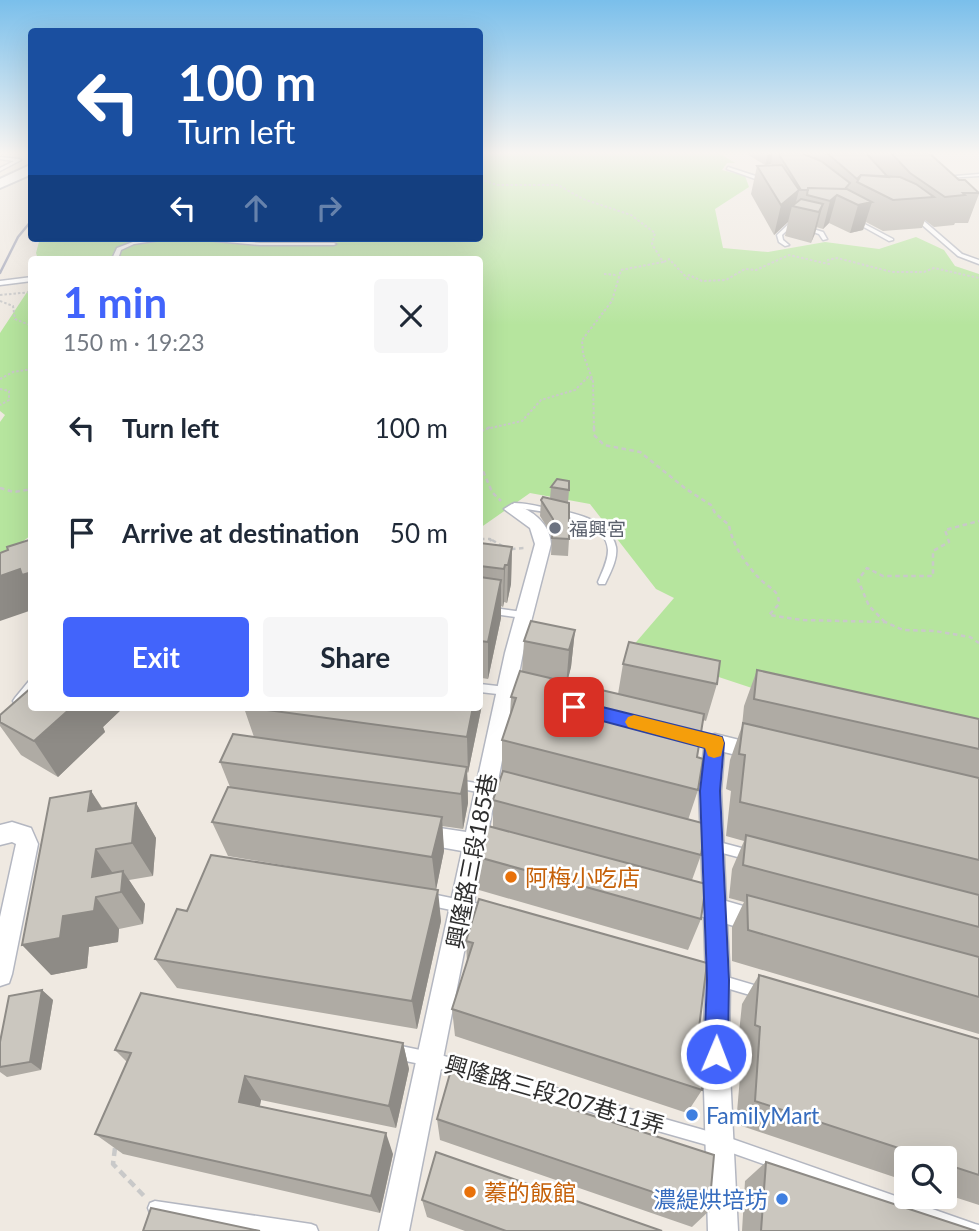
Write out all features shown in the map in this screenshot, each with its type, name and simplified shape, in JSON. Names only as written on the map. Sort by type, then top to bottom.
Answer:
[{"type":"street","name":"興隆路三段185巷","points":[[394,1231],[485,788],[513,693],[523,615],[544,539],[540,528],[531,519],[503,502]]},
{"type":"street","points":[[723,1231],[712,978],[714,909],[706,844],[710,791],[708,741],[781,757]]},
{"type":"street","points":[[391,831],[474,843],[527,858]]},
{"type":"street","points":[[0,835],[12,832],[23,835],[27,845],[0,974]]},
{"type":"street","points":[[661,894],[780,927]]},
{"type":"lane","points":[[787,245],[781,241],[779,235],[798,218],[794,212]]},
{"type":"lane","points":[[907,212],[922,220],[960,255],[979,262]]},
{"type":"lane","points":[[851,218],[891,240]]},
{"type":"lane","points":[[791,225],[821,233],[825,239]]},
{"type":"lane","points":[[116,256],[119,249],[141,242]]},
{"type":"lane","points":[[238,242],[334,244]]},
{"type":"lane","points":[[0,283],[28,280]]},
{"type":"lane","points":[[503,502],[584,519],[600,528],[611,544],[610,561],[602,582]]},
{"type":"lane","points":[[483,608],[523,615]]},
{"type":"lane","points":[[483,688],[513,693]]},
{"type":"lane","points":[[14,706],[28,689]]},
{"type":"lane","points":[[446,782],[526,798]]},
{"type":"lane","points":[[706,844],[766,859]]},
{"type":"lane","points":[[409,896],[462,905],[501,916]]},
{"type":"lane","points":[[712,978],[770,995]]},
{"type":"lane","name":"興隆路三段207巷11弄","points":[[377,1048],[430,1059],[721,1142],[975,1231]]},
{"type":"lane","points":[[155,1208],[311,1231]]},
{"type":"path","points":[[622,210],[650,226],[655,233],[652,244],[663,262]]},
{"type":"path","points":[[885,622],[802,620],[769,615],[779,604],[779,596],[770,585],[761,581],[731,540],[729,526],[715,513],[711,505],[686,489],[649,458],[604,445],[594,435],[593,380],[581,350],[582,340],[610,304],[616,293],[617,275],[621,270],[669,259],[673,267],[688,279],[689,275],[703,282],[727,280],[741,275],[745,269],[756,270],[789,255],[820,264],[828,264],[828,260],[837,258],[892,272],[924,272],[930,268],[959,271],[979,278]]},
{"type":"path","points":[[604,274],[617,275]]},
{"type":"path","points":[[0,295],[28,292]]},
{"type":"path","points":[[0,301],[13,306],[15,319],[28,324]]},
{"type":"path","points":[[0,379],[13,372],[28,370]]},
{"type":"path","points":[[483,430],[498,422],[527,419],[535,404],[544,398],[577,390],[588,377],[593,380]]},
{"type":"path","points":[[0,389],[9,391],[9,400],[0,405]]},
{"type":"path","points":[[483,468],[489,489],[503,502]]},
{"type":"path","points":[[0,488],[15,492],[28,490]]},
{"type":"path","points":[[979,521],[945,530],[948,542],[933,551],[933,576],[883,576],[867,568],[858,580],[869,606],[885,622],[903,630],[935,631],[970,638],[979,643]]},
{"type":"path","points":[[483,539],[492,540],[507,549]]},
{"type":"path","points":[[492,540],[492,545],[485,549],[507,549]]},
{"type":"path","points":[[507,549],[508,558]]},
{"type":"path","points":[[116,1139],[113,1164],[155,1208]]},
{"type":"green space","points":[[483,210],[715,210],[723,248],[768,252],[825,242],[879,249],[916,237],[944,250],[955,266],[979,274],[979,760],[900,737],[631,648],[674,598],[656,589],[590,504],[530,493],[483,526],[483,256],[37,256],[39,242],[483,242]]},
{"type":"green space","points":[[28,291],[28,537],[0,560],[0,422],[5,415],[0,411],[0,333]]},
{"type":"building","points":[[557,479],[569,481],[569,490],[551,487]]},
{"type":"building","points":[[543,497],[569,503],[569,539],[552,538],[553,519],[541,500]]},
{"type":"building","points":[[28,540],[28,573],[22,575],[20,569],[0,576],[0,553],[8,550],[7,547]]},
{"type":"building","points":[[483,543],[512,547],[508,565],[505,565],[504,569],[483,566]]},
{"type":"building","points":[[483,577],[501,580],[488,642],[483,641]]},
{"type":"building","points":[[531,621],[575,630],[569,650],[524,641]]},
{"type":"building","points":[[629,642],[720,661],[717,684],[623,664]]},
{"type":"building","points":[[757,670],[979,719],[979,749],[754,699]]},
{"type":"building","points":[[520,671],[704,714],[697,757],[703,759],[698,790],[502,740],[516,698],[511,697]]},
{"type":"building","points":[[28,690],[28,711],[68,711],[34,741],[0,722],[0,715]]},
{"type":"building","points":[[274,711],[472,711],[467,737]]},
{"type":"building","points":[[743,723],[979,778],[979,860],[740,802],[745,755],[739,754]]},
{"type":"building","points":[[233,734],[467,767],[461,794],[220,762]]},
{"type":"building","points":[[503,771],[706,824],[701,855],[493,800]]},
{"type":"building","points":[[228,787],[442,817],[432,857],[212,822]]},
{"type":"building","points":[[91,791],[88,811],[136,803],[132,843],[96,849],[92,877],[123,871],[121,892],[96,897],[94,911],[63,916],[60,938],[22,945],[50,798]]},
{"type":"building","points":[[488,826],[706,884],[701,919],[478,857]]},
{"type":"building","points":[[746,835],[979,895],[979,927],[743,865]]},
{"type":"building","points":[[211,855],[438,890],[412,1001],[155,959],[177,909],[187,911]]},
{"type":"building","points":[[747,895],[979,957],[979,997],[748,930]]},
{"type":"building","points":[[479,899],[707,963],[698,1036],[708,1039],[702,1090],[452,1009],[473,943],[466,941]]},
{"type":"building","points":[[759,975],[979,1039],[979,1175],[957,1168],[957,1146],[894,1147],[755,1101],[760,1027],[755,1025]]},
{"type":"building","points":[[42,990],[30,1062],[0,1067],[0,1042],[9,996]]},
{"type":"building","points":[[141,993],[403,1043],[389,1106],[245,1076],[239,1102],[386,1133],[371,1196],[95,1134],[131,1053],[115,1050]]},
{"type":"building","points":[[451,1070],[714,1155],[709,1211],[437,1119]]},
{"type":"building","points":[[436,1152],[662,1231],[506,1231],[422,1200]]},
{"type":"building","points":[[766,1162],[894,1204],[894,1209],[909,1209],[976,1231],[761,1231]]},
{"type":"building","points":[[151,1208],[260,1231],[143,1231]]},
{"type":"railway","points":[[0,273],[18,237],[28,225]]},
{"type":"slow traffic","points":[[634,722],[715,743],[714,751]]},
{"type":"place","name":"福興宮","points":[[555,528]]},
{"type":"place","name":"阿梅小吃店","points":[[511,877]]},
{"type":"place","name":"FamilyMart","points":[[692,1115]]},
{"type":"place","name":"蓁的飯館","points":[[470,1192]]},
{"type":"place","name":"濃緹烘培坊","points":[[782,1199]]},
{"type":"route","points":[[574,707],[715,743],[710,791],[718,980],[716,1054]]}]
